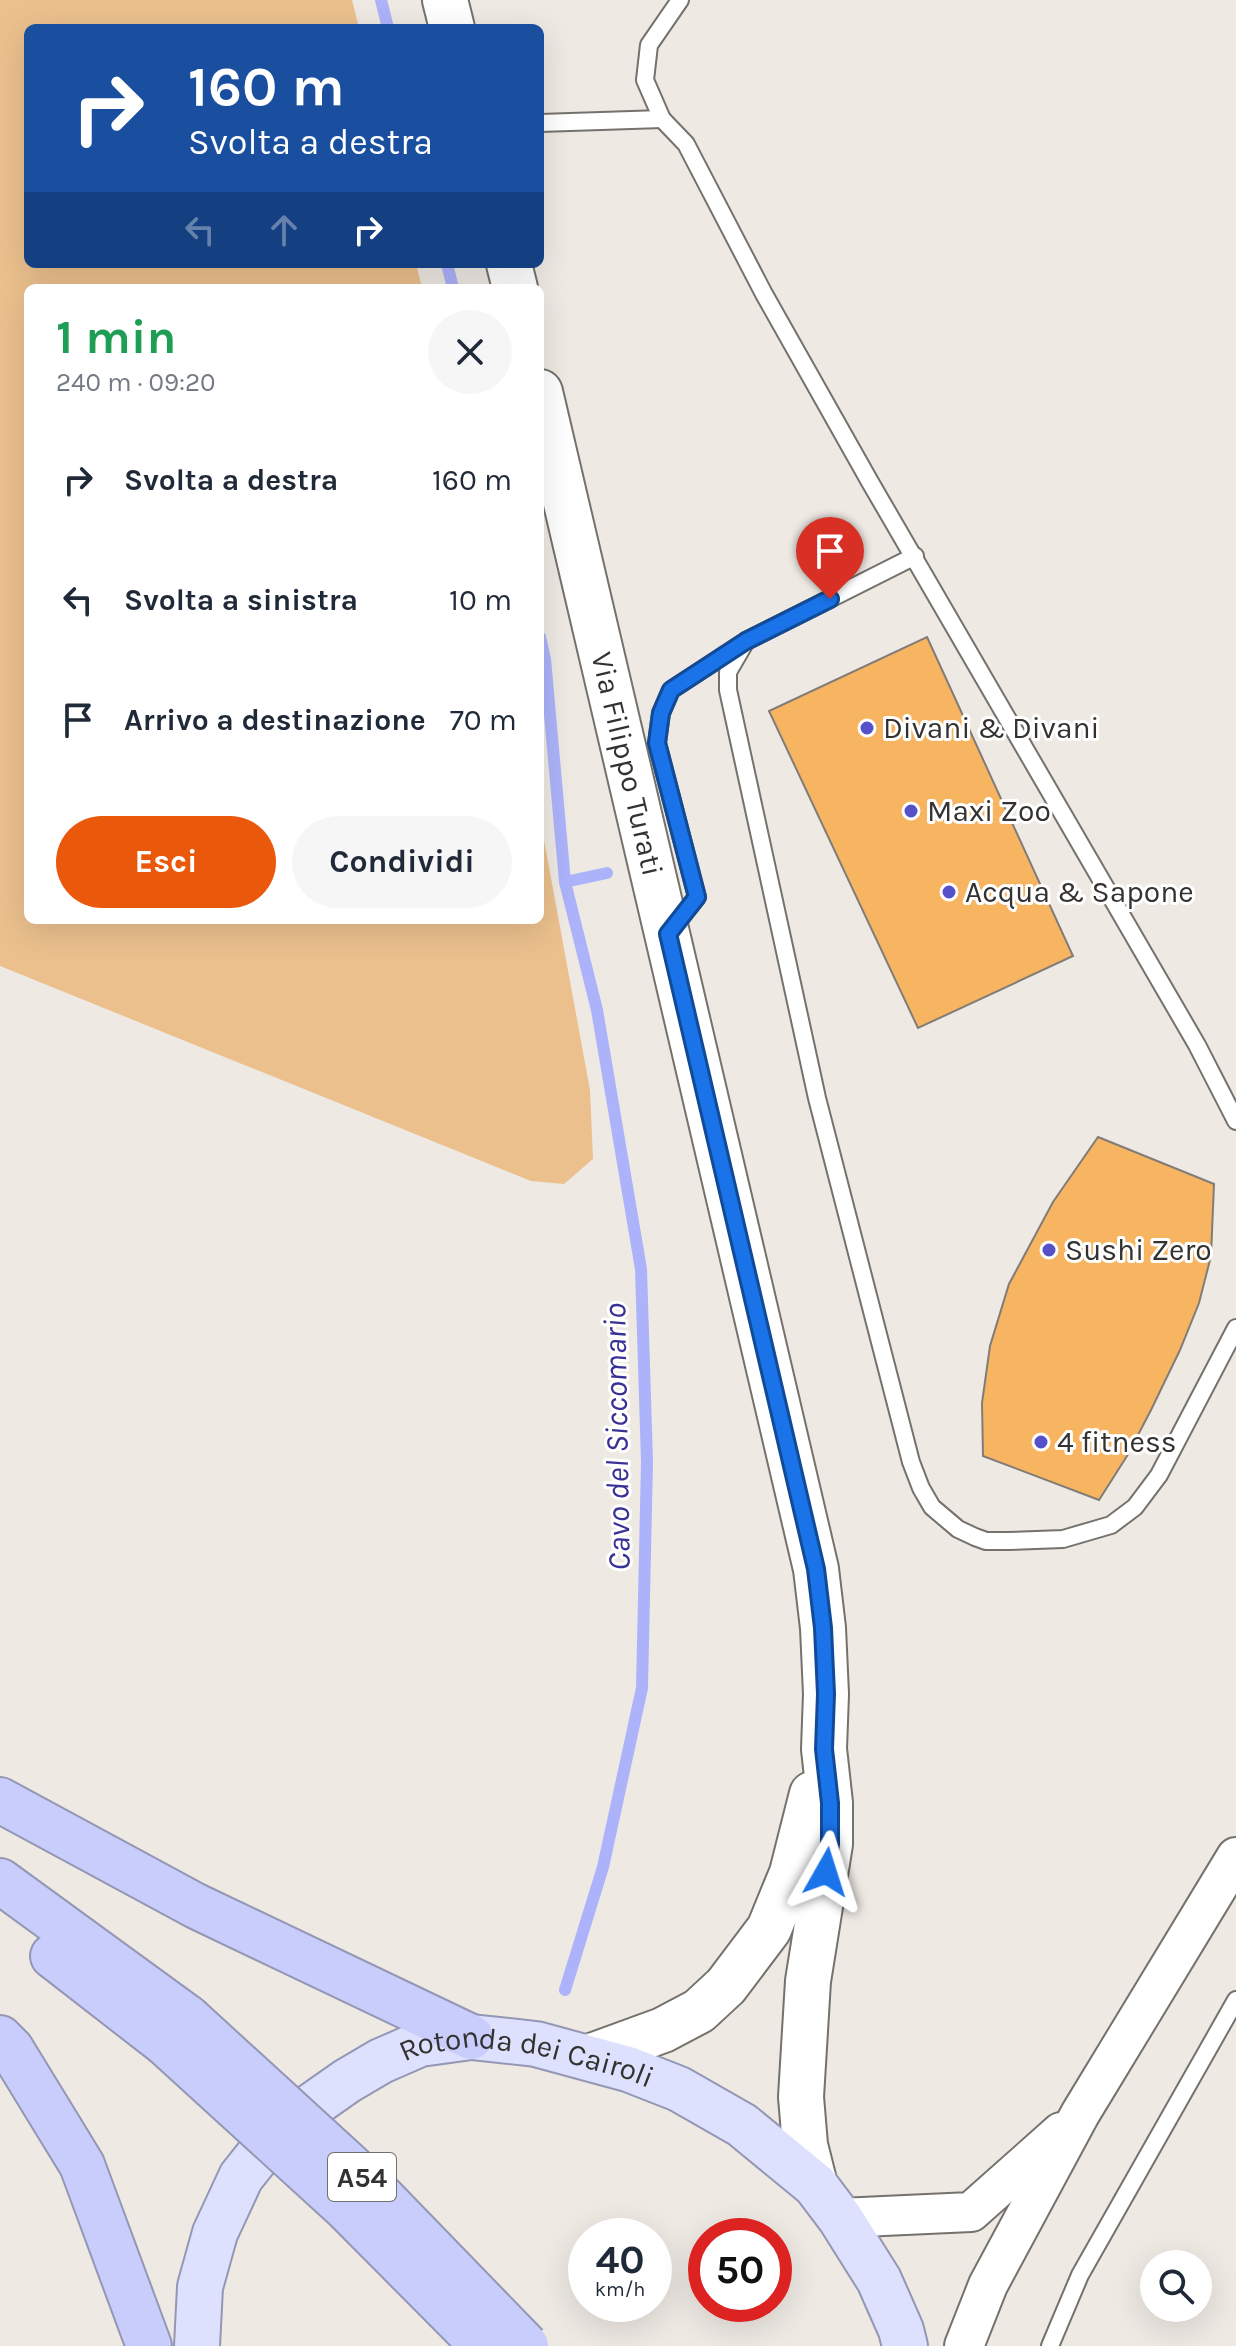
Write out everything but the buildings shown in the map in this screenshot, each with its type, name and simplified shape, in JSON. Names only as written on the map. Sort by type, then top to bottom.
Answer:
[{"type":"highway","points":[[0,1800],[196,1906],[471,2037]]},
{"type":"highway","name":"A54","points":[[0,1881],[177,2031],[364,2179],[526,2346]]},
{"type":"highway","name":"A54","points":[[0,1916],[177,2031],[483,2346]]},
{"type":"highway","points":[[0,2038],[11,2049],[82,2165],[149,2346]]},
{"type":"main road","points":[[445,0],[451,24]]},
{"type":"main road","name":"Via Filippo Turati","points":[[544,409],[816,1569],[823,1628],[826,1694],[824,1749],[830,1803],[830,1844],[808,1981],[801,2097],[805,2145],[828,2202]]},
{"type":"main road","name":"Via Filippo Turati","points":[[589,2057],[663,2030],[699,2011],[726,1986],[769,1929],[792,1873],[824,1749]]},
{"type":"main road","name":"Rotonda dei Cairoli","points":[[197,2346],[200,2287],[215,2233],[241,2177],[280,2128],[381,2061],[420,2044],[471,2037],[536,2044],[628,2069],[679,2089],[742,2125],[828,2202],[879,2280],[905,2346]]},
{"type":"street","points":[[964,2346],[988,2285],[1080,2114],[1236,1857]]},
{"type":"street","points":[[828,2202],[971,2212],[1080,2114]]},
{"type":"lane","points":[[680,0],[649,45],[645,80],[662,119],[686,144],[764,294],[1197,1045],[1236,1121]]},
{"type":"lane","points":[[544,123],[662,119]]},
{"type":"lane","points":[[668,934],[697,897],[657,743],[661,713],[671,690],[746,641],[915,556]]},
{"type":"lane","points":[[746,641],[728,672],[728,690],[817,1098],[911,1462],[932,1507],[958,1529],[986,1541],[1063,1539],[1111,1525],[1135,1507],[1159,1475],[1236,1328]]},
{"type":"lane","points":[[1050,2346],[1080,2275],[1236,2000]]},
{"type":"shaded area","points":[[0,0],[352,0],[358,24],[24,24],[24,268],[417,268],[421,284],[24,284],[24,924],[544,924],[544,840],[590,1090],[593,1159],[564,1184],[531,1181],[0,966]]},
{"type":"waterway","name":"Cavo del Siccomario","points":[[381,0],[387,24]]},
{"type":"waterway","name":"Cavo del Siccomario","points":[[448,268],[452,284]]},
{"type":"waterway","name":"Cavo del Siccomario","points":[[544,655],[565,882],[597,1010],[641,1269],[647,1462],[642,1688],[603,1867],[565,1990]]},
{"type":"waterway","name":"Cavo del Siccomario","points":[[565,882],[607,873]]},
{"type":"place","name":"Divani & Divani","points":[[867,728]]},
{"type":"place","name":"Maxi Zoo","points":[[911,811]]},
{"type":"place","name":"Acqua & Sapone","points":[[949,892]]},
{"type":"place","name":"Sushi Zero","points":[[1049,1250]]},
{"type":"place","name":"4 fitness","points":[[1041,1442]]},
{"type":"route","points":[[826,1872],[830,1803],[824,1749],[826,1694],[823,1628],[816,1569],[668,934],[697,897],[657,743],[661,713],[671,690],[746,641],[830,599]]}]
